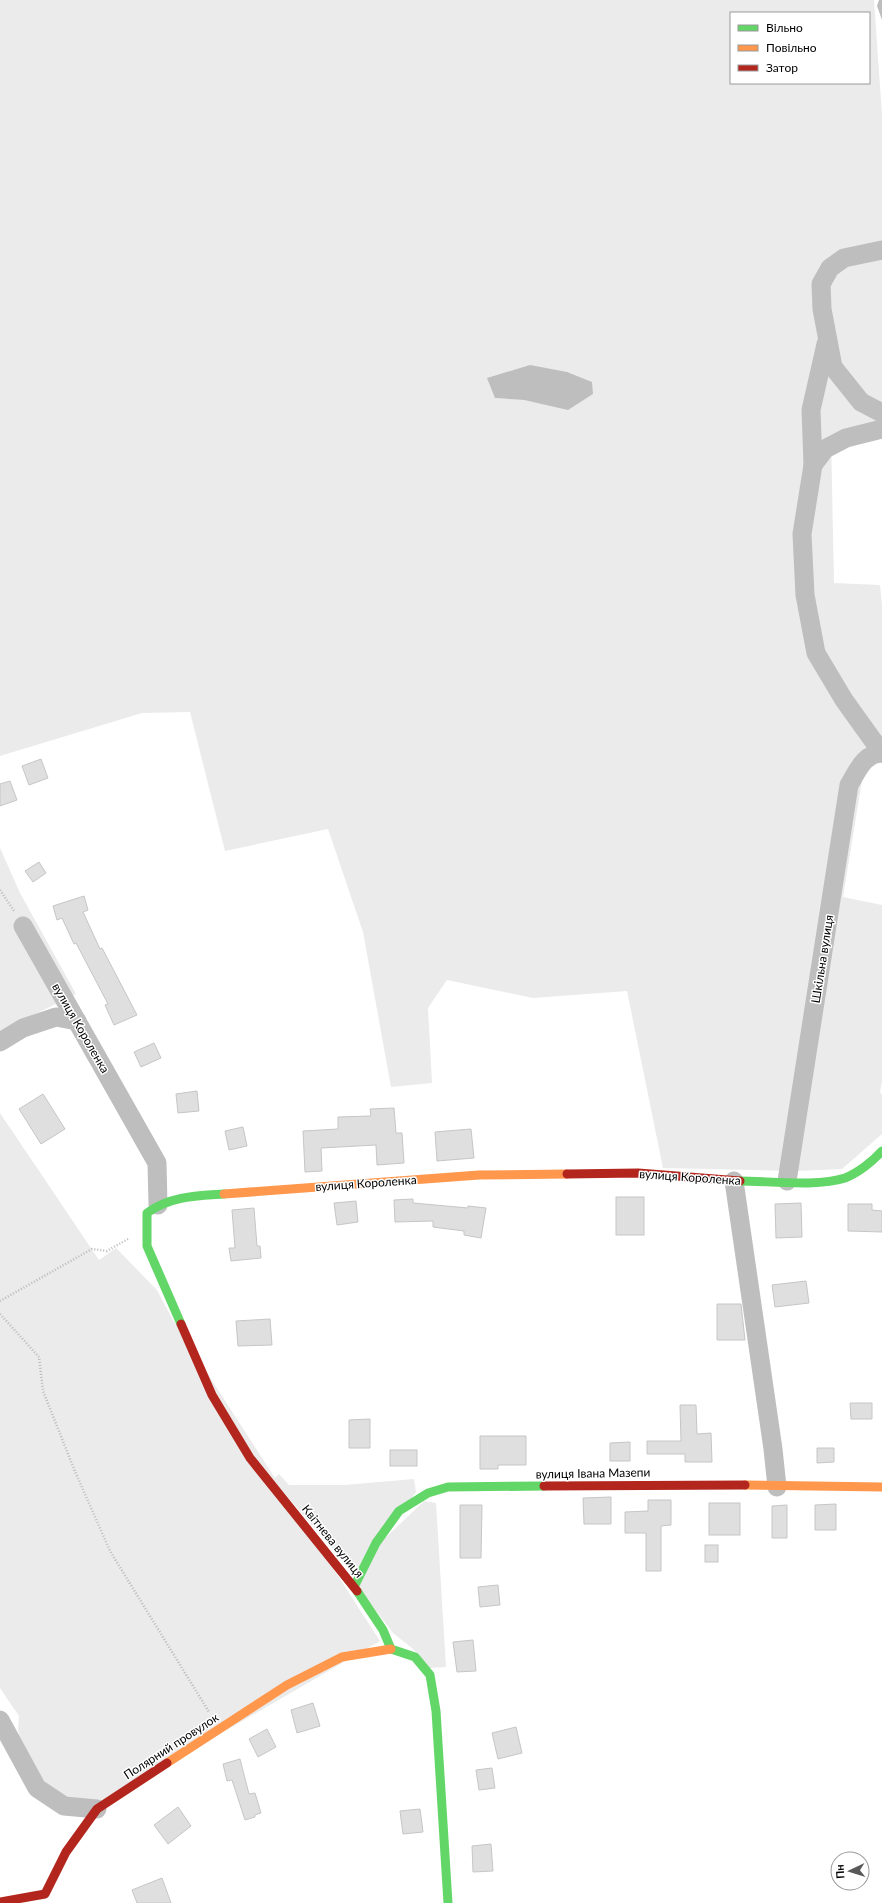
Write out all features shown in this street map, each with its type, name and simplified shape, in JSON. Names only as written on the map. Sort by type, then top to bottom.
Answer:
[{"type":"street","points":[[882,250],[844,258],[830,268],[821,284],[822,309],[833,367],[861,402],[882,413]]},
{"type":"street","points":[[828,337],[811,410],[813,465],[802,534],[805,595],[816,653],[844,700],[882,753]]},
{"type":"street","points":[[813,465],[825,449],[846,438],[882,429]]},
{"type":"street","name":"Шкільна вулиця","points":[[787,1181],[849,785],[865,759],[876,753],[882,753]]},
{"type":"street","name":"вулиця Короленка","points":[[23,926],[157,1163],[158,1205],[183,1197],[215,1194],[479,1175],[638,1173],[734,1181],[817,1182],[845,1178],[873,1161],[882,1151]]},
{"type":"street","points":[[0,1042],[23,1028],[56,1017],[77,1021]]},
{"type":"street","points":[[734,1181],[773,1449],[777,1487]]},
{"type":"street","name":"Квітнева вулиця","points":[[158,1205],[147,1213],[147,1246],[212,1395],[250,1458],[354,1587],[383,1630],[390,1649]]},
{"type":"street","name":"вулиця Івана Мазепи","points":[[354,1587],[376,1543],[399,1511],[428,1493],[448,1487],[672,1484],[777,1487],[882,1487]]},
{"type":"street","points":[[390,1649],[415,1657],[430,1675],[436,1711],[448,1903]]},
{"type":"street","name":"Полярний провулок","points":[[0,1902],[47,1898],[66,1852],[97,1808],[287,1685],[342,1657],[390,1649]]},
{"type":"street","points":[[0,1720],[37,1788],[64,1806],[97,1808]]},
{"type":"path","points":[[0,890],[23,926]]},
{"type":"path","points":[[0,1301],[92,1249],[107,1252],[132,1237]]},
{"type":"path","points":[[0,1314],[39,1357],[43,1391],[74,1469],[110,1551],[209,1712]]},
{"type":"shaded area","points":[[0,0],[874,0],[882,115],[882,427],[831,437],[834,583],[880,585],[882,606],[882,755],[865,762],[843,897],[882,905],[882,1082],[880,1092],[882,1095],[882,1134],[842,1169],[797,1171],[663,1168],[627,991],[533,998],[447,980],[428,1008],[432,1083],[391,1087],[363,932],[328,829],[225,851],[190,712],[142,713],[0,756]],"holes":[[[593,394],[568,409],[524,400],[495,398]]]},
{"type":"shaded area","points":[[879,0],[882,0],[882,20],[877,6]]},
{"type":"shaded area","points":[[530,365],[567,372],[592,382],[593,394],[568,410],[524,400],[495,398],[487,378]]},
{"type":"shaded area","points":[[0,848],[20,893],[76,994],[13,1025],[0,1034]]},
{"type":"shaded area","points":[[0,1113],[99,1260],[116,1248],[157,1290],[173,1320],[380,1641],[94,1807],[57,1799],[23,1754],[18,1729],[19,1716],[0,1688]]},
{"type":"shaded area","points":[[279,1474],[289,1485],[344,1485],[414,1479],[416,1492],[355,1575],[273,1480]]},
{"type":"shaded area","points":[[424,1501],[436,1503],[446,1667],[430,1668],[412,1648],[393,1633],[358,1587],[380,1543]]},
{"type":"building","points":[[41,759],[48,778],[29,785],[22,766]]},
{"type":"building","points":[[10,781],[17,800],[0,806],[0,784]]},
{"type":"building","points":[[39,862],[46,873],[33,882],[25,871]]},
{"type":"building","points":[[84,896],[88,910],[83,912],[100,949],[102,948],[137,1015],[114,1025],[105,1005],[108,1004],[76,943],[74,944],[62,918],[57,920],[53,906]]},
{"type":"building","points":[[154,1043],[161,1058],[141,1067],[134,1052]]},
{"type":"building","points":[[197,1091],[199,1111],[178,1113],[176,1094]]},
{"type":"building","points":[[43,1094],[65,1129],[41,1144],[19,1109]]},
{"type":"building","points":[[394,1108],[396,1133],[402,1133],[404,1163],[377,1165],[376,1145],[321,1148],[322,1171],[305,1172],[303,1131],[338,1129],[338,1117],[371,1116],[370,1109]]},
{"type":"building","points":[[243,1127],[247,1146],[229,1150],[225,1131]]},
{"type":"building","points":[[471,1129],[474,1158],[437,1161],[435,1132]]},
{"type":"building","points":[[616,1197],[644,1197],[644,1235],[616,1235]]},
{"type":"building","points":[[413,1199],[413,1203],[468,1208],[468,1206],[486,1208],[481,1238],[464,1235],[464,1231],[433,1227],[433,1221],[395,1222],[394,1200]]},
{"type":"building","points":[[356,1201],[358,1222],[337,1225],[334,1203]]},
{"type":"building","points":[[801,1203],[802,1237],[776,1238],[775,1204]]},
{"type":"building","points":[[848,1204],[872,1204],[872,1210],[882,1211],[882,1232],[848,1231]]},
{"type":"building","points":[[254,1208],[257,1246],[260,1246],[261,1258],[231,1261],[229,1248],[235,1248],[232,1210]]},
{"type":"building","points":[[806,1281],[809,1303],[775,1307],[772,1285]]},
{"type":"building","points":[[717,1304],[741,1304],[745,1340],[717,1340]]},
{"type":"building","points":[[270,1319],[272,1345],[238,1346],[236,1321]]},
{"type":"building","points":[[850,1403],[872,1403],[872,1419],[851,1419]]},
{"type":"building","points":[[680,1405],[696,1405],[697,1434],[711,1433],[712,1462],[685,1462],[685,1454],[647,1454],[647,1441],[681,1441]]},
{"type":"building","points":[[370,1419],[370,1448],[349,1448],[349,1420]]},
{"type":"building","points":[[480,1436],[526,1436],[526,1465],[498,1465],[498,1469],[480,1469]]},
{"type":"building","points":[[630,1442],[630,1461],[610,1461],[610,1443]]},
{"type":"building","points":[[817,1448],[834,1448],[834,1462],[817,1463]]},
{"type":"building","points":[[390,1450],[417,1450],[417,1466],[390,1466]]},
{"type":"building","points":[[611,1497],[611,1524],[584,1524],[583,1498]]},
{"type":"building","points":[[648,1500],[671,1500],[671,1525],[661,1526],[661,1571],[646,1571],[646,1533],[625,1533],[625,1512],[648,1511]]},
{"type":"building","points":[[709,1503],[740,1503],[740,1535],[709,1535]]},
{"type":"building","points":[[836,1504],[836,1530],[815,1530],[815,1505]]},
{"type":"building","points":[[460,1505],[482,1505],[481,1558],[460,1558]]},
{"type":"building","points":[[787,1505],[787,1538],[772,1538],[772,1506]]},
{"type":"building","points":[[705,1545],[718,1545],[718,1562],[705,1562]]},
{"type":"building","points":[[498,1585],[500,1605],[480,1607],[478,1587]]},
{"type":"building","points":[[473,1640],[476,1671],[457,1672],[453,1642]]},
{"type":"building","points":[[313,1703],[320,1726],[297,1733],[291,1710]]},
{"type":"building","points":[[516,1727],[522,1753],[498,1759],[492,1733]]},
{"type":"building","points":[[267,1729],[276,1747],[258,1757],[249,1739]]},
{"type":"building","points":[[240,1759],[249,1794],[255,1793],[261,1813],[255,1815],[255,1817],[245,1820],[232,1780],[227,1781],[223,1764]]},
{"type":"building","points":[[492,1768],[495,1788],[479,1790],[476,1770]]},
{"type":"building","points":[[178,1807],[191,1826],[168,1844],[154,1825]]},
{"type":"building","points":[[420,1809],[423,1832],[403,1834],[400,1811]]},
{"type":"building","points":[[491,1844],[493,1871],[473,1872],[472,1846]]},
{"type":"building","points":[[162,1878],[171,1903],[137,1903],[132,1890]]},
{"type":"traffic: fast","points":[[740,1181],[793,1183],[834,1181],[845,1178],[860,1170],[870,1163],[882,1151]]},
{"type":"traffic: fast","points":[[181,1324],[147,1246],[147,1213],[156,1207],[174,1200],[194,1196],[224,1194]]},
{"type":"traffic: fast","points":[[354,1587],[376,1543],[399,1511],[428,1493],[448,1487],[544,1486]]},
{"type":"traffic: fast","points":[[357,1591],[383,1630],[391,1649],[415,1657],[430,1675],[436,1711],[448,1903]]},
{"type":"traffic: slow","points":[[224,1194],[479,1175],[567,1174]]},
{"type":"traffic: slow","points":[[745,1485],[882,1487]]},
{"type":"traffic: slow","points":[[167,1763],[287,1685],[342,1657],[391,1649]]},
{"type":"traffic: jam","points":[[567,1174],[638,1173],[740,1181]]},
{"type":"traffic: jam","points":[[181,1324],[212,1395],[250,1458],[357,1591]]},
{"type":"traffic: jam","points":[[544,1486],[745,1485]]},
{"type":"traffic: jam","points":[[0,1902],[45,1894],[66,1852],[97,1809],[167,1763]]}]
